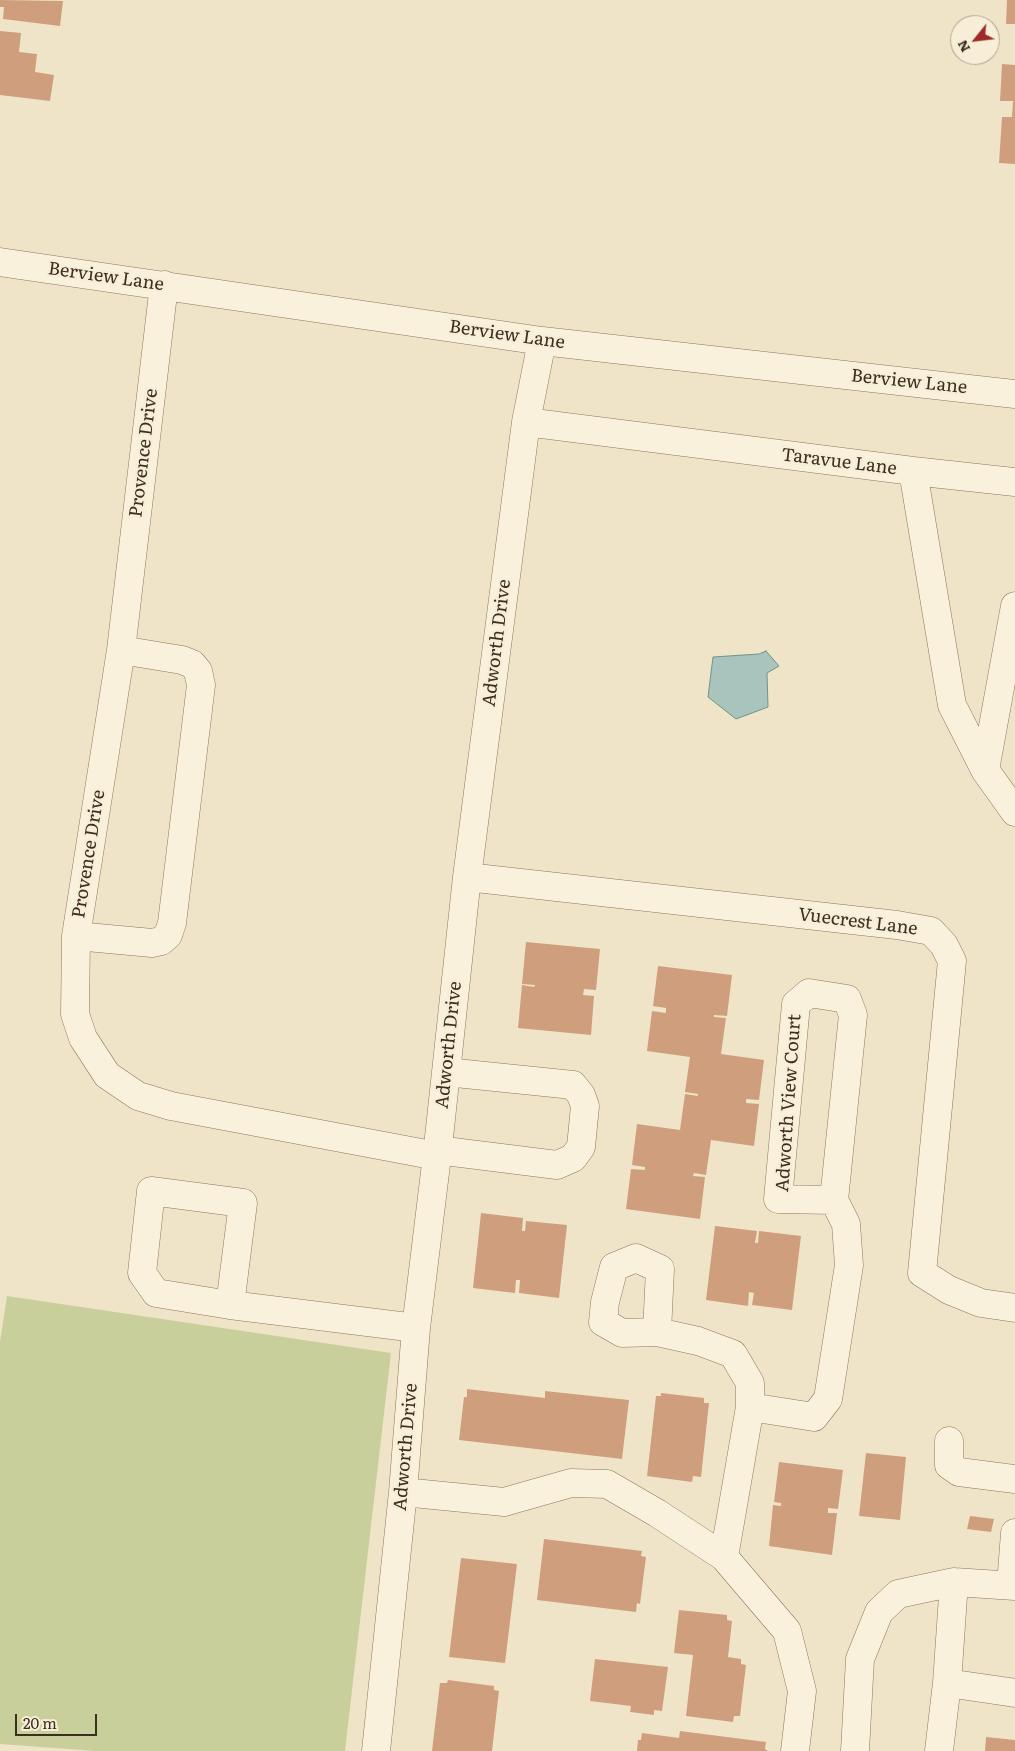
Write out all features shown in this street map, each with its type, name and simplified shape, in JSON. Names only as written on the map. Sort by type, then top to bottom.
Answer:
[{"type":"street","name":"Berview Lane","points":[[0,262],[542,341],[1015,394]]},
{"type":"street","name":"Provence Drive","points":[[164,286],[121,650],[76,936],[75,1014],[83,1038],[106,1074],[138,1096],[171,1106],[437,1153],[557,1165],[573,1158],[581,1147],[585,1106],[581,1095],[573,1085],[446,1072]]},
{"type":"street","name":"Adworth Drive","points":[[376,1751],[403,1492],[416,1328],[467,877],[526,422],[542,341]]},
{"type":"street","name":"Taravue Lane","points":[[526,422],[913,471],[952,705],[985,770],[1015,812]]},
{"type":"street","points":[[913,471],[1015,482]]},
{"type":"street","points":[[1015,606],[985,770],[1015,780]]},
{"type":"street","points":[[76,936],[152,943],[161,941],[168,935],[172,923],[201,685],[198,671],[192,664],[182,660],[121,650]]},
{"type":"street","name":"Vuecrest Lane","points":[[467,877],[897,925],[931,931],[944,946],[952,961],[922,1273],[949,1290],[981,1303],[1015,1308]]},
{"type":"street","name":"Adworth View Court","points":[[809,993],[847,999],[854,1015],[834,1200],[778,1199],[796,1004],[809,993]]},
{"type":"street","points":[[230,1304],[243,1203],[151,1191],[142,1273],[156,1293],[230,1304],[416,1328]]},
{"type":"street","points":[[750,1407],[814,1417],[828,1399],[849,1265],[846,1224],[834,1200]]},
{"type":"street","points":[[657,1332],[698,1342],[734,1354],[750,1384],[750,1407],[724,1557]]},
{"type":"street","points":[[949,1441],[949,1465],[959,1472],[1015,1479]]},
{"type":"street","points":[[403,1492],[504,1502],[571,1484],[607,1484],[657,1512],[724,1557],[787,1631],[802,1691],[795,1751]]},
{"type":"street","points":[[855,1751],[860,1659],[880,1612],[898,1594],[954,1582],[1013,1585],[1015,1533]]},
{"type":"street","points":[[939,1751],[947,1684],[954,1582]]},
{"type":"street","points":[[947,1684],[1015,1693]]},
{"type":"green space","points":[[7,1296],[391,1353],[345,1751],[95,1751],[0,1744],[0,1342]]},
{"type":"water","points":[[766,651],[779,666],[767,673],[768,707],[736,719],[708,697],[713,657],[759,654]]},
{"type":"building","points":[[0,0],[63,1],[60,26],[3,19],[4,7],[0,7]]},
{"type":"building","points":[[1007,0],[1015,0],[1015,24],[1006,24]]},
{"type":"building","points":[[0,31],[21,33],[19,52],[37,54],[35,72],[54,75],[50,101],[0,95]]},
{"type":"building","points":[[1002,64],[1015,65],[1015,164],[999,163],[1002,117],[1012,117],[1013,101],[1000,101]]},
{"type":"building","points":[[526,942],[600,949],[596,990],[584,989],[583,995],[594,996],[591,1035],[518,1028],[522,985],[534,987],[535,985],[522,984]]},
{"type":"building","points":[[658,966],[732,975],[727,1016],[714,1015],[714,1017],[726,1018],[721,1054],[764,1060],[759,1100],[746,1099],[746,1103],[759,1104],[754,1146],[711,1140],[706,1175],[694,1173],[693,1176],[705,1177],[700,1219],[626,1209],[631,1169],[645,1170],[645,1167],[632,1165],[637,1124],[680,1130],[685,1094],[698,1096],[698,1094],[685,1092],[690,1057],[647,1051],[652,1011],[666,1013],[666,1008],[653,1006]]},
{"type":"building","points":[[481,1213],[523,1218],[522,1231],[525,1231],[526,1221],[567,1225],[559,1298],[519,1293],[520,1280],[516,1280],[515,1293],[473,1288]]},
{"type":"building","points":[[715,1226],[757,1231],[755,1243],[758,1243],[759,1231],[801,1236],[792,1310],[752,1305],[754,1293],[749,1292],[748,1306],[706,1300]]},
{"type":"building","points":[[467,1389],[545,1398],[545,1391],[629,1400],[622,1459],[459,1440],[464,1397],[467,1397]]},
{"type":"building","points":[[661,1393],[704,1398],[704,1403],[709,1403],[701,1477],[693,1476],[692,1482],[647,1476],[656,1396],[661,1396]]},
{"type":"building","points":[[866,1453],[906,1457],[900,1520],[859,1516]]},
{"type":"building","points":[[779,1462],[843,1470],[838,1509],[828,1508],[828,1513],[837,1513],[832,1555],[769,1546],[773,1505],[781,1506],[781,1503],[774,1502]]},
{"type":"building","points":[[970,1516],[994,1519],[991,1532],[967,1529]]},
{"type":"building","points":[[544,1539],[642,1551],[641,1556],[646,1557],[640,1604],[637,1603],[636,1612],[537,1600]]},
{"type":"building","points":[[461,1558],[517,1564],[505,1663],[449,1657]]},
{"type":"building","points":[[679,1610],[727,1615],[727,1620],[732,1621],[728,1657],[741,1659],[741,1664],[746,1665],[740,1716],[734,1716],[733,1722],[686,1716],[693,1655],[674,1653]]},
{"type":"building","points":[[595,1659],[668,1667],[662,1711],[654,1710],[654,1715],[630,1712],[631,1706],[590,1701]]},
{"type":"building","points":[[448,1680],[494,1686],[494,1690],[499,1691],[492,1751],[432,1751],[440,1683],[447,1683]]},
{"type":"building","points":[[680,1731],[766,1742],[765,1749],[768,1751],[637,1751],[638,1740],[641,1740],[642,1733],[679,1738]]},
{"type":"building","points":[[986,1737],[1015,1740],[1015,1751],[985,1751]]}]
